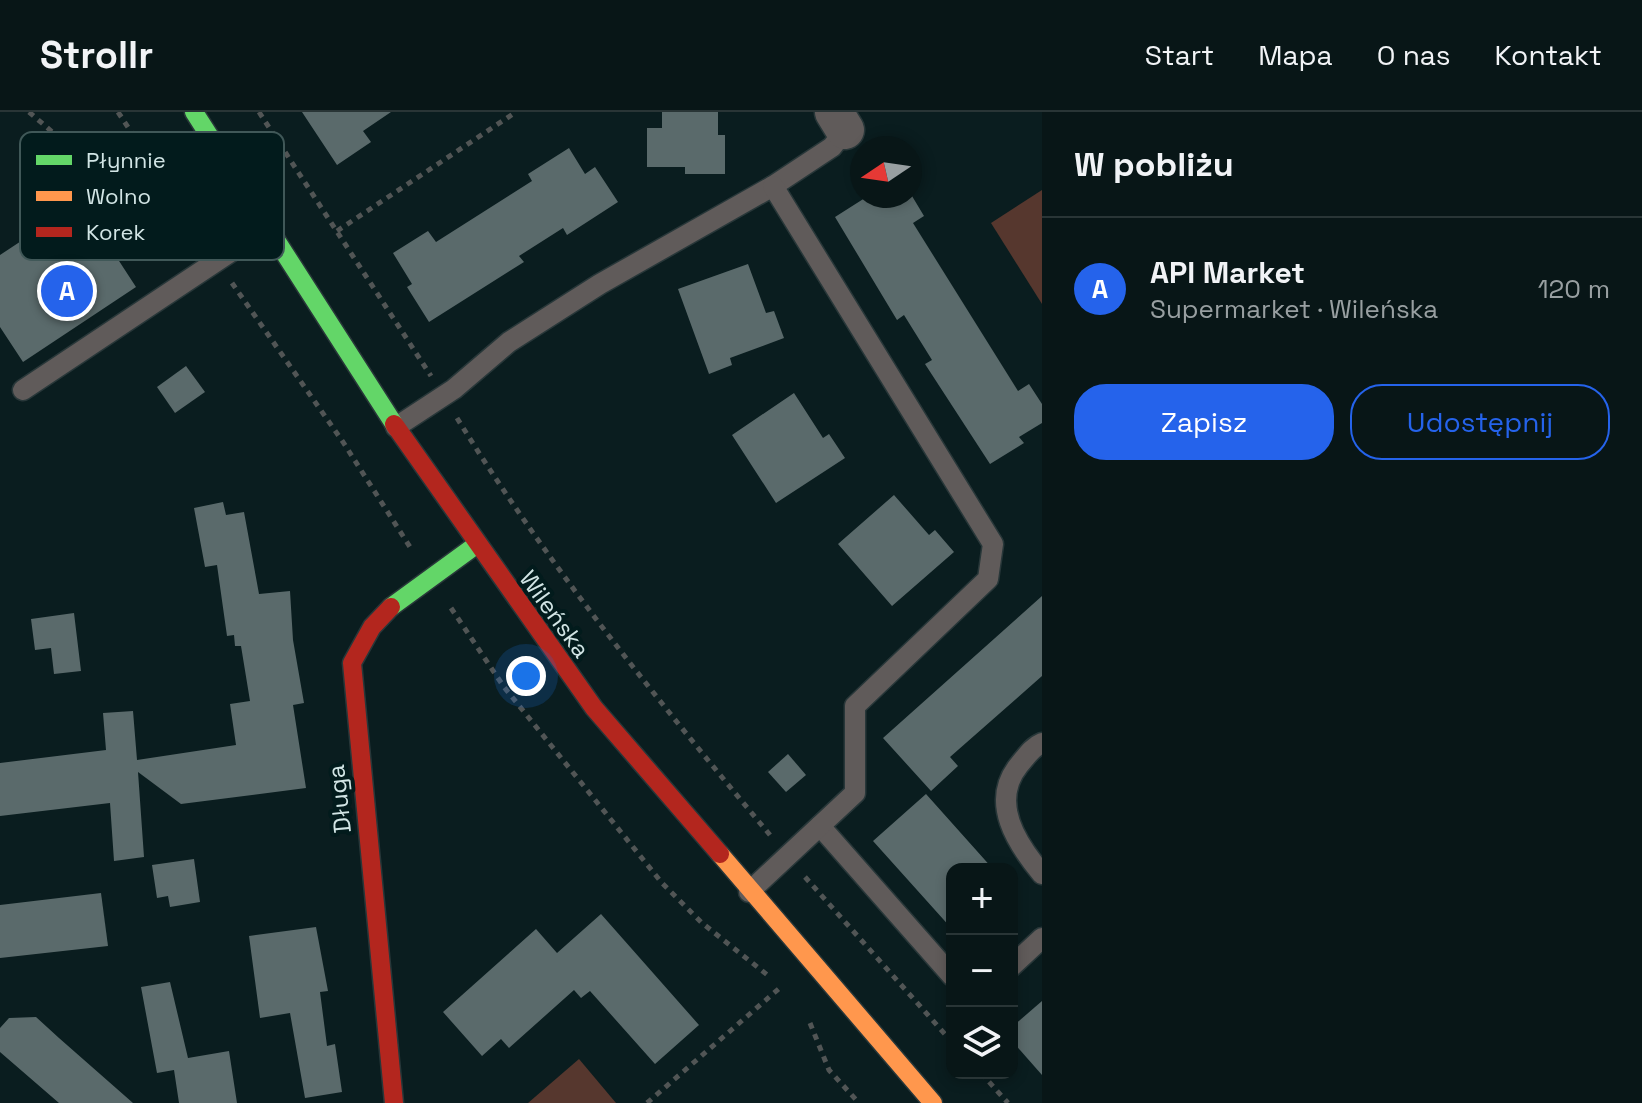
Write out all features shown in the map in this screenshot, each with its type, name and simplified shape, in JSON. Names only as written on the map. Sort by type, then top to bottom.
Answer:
[{"type":"street","name":"Wileńska","points":[[194,112],[207,132]]},
{"type":"street","name":"Wileńska","points":[[284,252],[476,545],[594,708],[933,1103]]},
{"type":"street","name":"Długa","points":[[394,1103],[352,663],[358,644],[372,625],[476,545]]},
{"type":"lane","points":[[396,427],[444,396],[532,328],[600,284],[773,186],[832,147],[839,121]]},
{"type":"lane","points":[[749,892],[855,793],[855,706],[988,579],[993,544],[773,186]]},
{"type":"lane","points":[[23,390],[220,260]]},
{"type":"lane","points":[[1042,743],[1035,746],[1011,775],[1005,805],[1012,833],[1042,874]]},
{"type":"lane","points":[[820,826],[946,969]]},
{"type":"lane","points":[[1018,960],[1042,938]]},
{"type":"path","points":[[29,112],[52,132]]},
{"type":"path","points":[[118,112],[131,132]]},
{"type":"path","points":[[259,112],[272,132]]},
{"type":"path","points":[[337,231],[516,112]]},
{"type":"path","points":[[284,150],[493,477],[607,634],[788,856],[946,1035]]},
{"type":"path","points":[[217,262],[343,442],[504,687],[662,883],[702,923],[790,995]]},
{"type":"path","points":[[647,1103],[793,977]]},
{"type":"path","points":[[804,1013],[829,1070],[859,1103]]},
{"type":"path","points":[[986,1079],[1008,1103]]},
{"type":"shaded area","points":[[1042,190],[1042,304],[991,223]]},
{"type":"shaded area","points":[[579,1059],[616,1103],[528,1103]]},
{"type":"building","points":[[302,112],[391,112],[363,131],[371,142],[337,165]]},
{"type":"building","points":[[662,112],[718,112],[718,135],[725,135],[725,174],[685,174],[685,167],[647,167],[647,128],[662,128]]},
{"type":"building","points":[[569,148],[585,174],[595,167],[618,202],[567,235],[563,228],[519,256],[524,262],[429,322],[407,287],[412,284],[393,253],[428,231],[436,242],[532,181],[528,174]]},
{"type":"building","points":[[850,207],[919,208],[924,216],[913,223],[1018,391],[1029,384],[1042,404],[1042,423],[1019,437],[1024,443],[990,464],[925,364],[932,360],[904,315],[897,320],[835,217]]},
{"type":"building","points":[[20,242],[20,260],[118,260],[136,287],[23,362],[0,327],[0,255]]},
{"type":"building","points":[[748,264],[766,313],[774,311],[784,338],[730,358],[732,365],[709,374],[678,289]]},
{"type":"building","points":[[186,366],[205,392],[175,413],[157,387]]},
{"type":"building","points":[[794,393],[823,438],[829,434],[845,458],[776,503],[732,435]]},
{"type":"building","points":[[894,495],[929,535],[935,530],[954,552],[892,606],[838,544]]},
{"type":"building","points":[[223,502],[226,515],[244,512],[259,594],[290,591],[293,640],[304,703],[293,705],[306,788],[181,804],[138,772],[144,857],[114,861],[110,803],[0,816],[0,763],[106,750],[103,713],[133,711],[137,760],[236,745],[230,704],[250,701],[241,646],[235,646],[234,635],[227,636],[217,565],[205,567],[194,508]]},
{"type":"building","points":[[1042,596],[1042,676],[950,757],[958,766],[931,791],[883,738]]},
{"type":"building","points":[[74,613],[81,671],[54,674],[51,648],[35,650],[31,619]]},
{"type":"building","points":[[788,754],[806,775],[786,792],[768,772]]},
{"type":"building","points":[[926,794],[988,863],[946,863],[946,922],[873,841]]},
{"type":"building","points":[[194,859],[200,902],[170,907],[168,896],[157,898],[152,865]]},
{"type":"building","points":[[101,893],[108,946],[0,958],[0,905]]},
{"type":"building","points":[[601,914],[699,1025],[655,1064],[590,991],[581,998],[574,990],[509,1048],[501,1039],[482,1056],[443,1012],[536,929],[557,953]]},
{"type":"building","points":[[316,927],[328,991],[320,992],[327,1046],[335,1044],[342,1092],[305,1098],[290,1013],[260,1018],[249,936]]},
{"type":"building","points":[[170,982],[188,1058],[229,1051],[237,1103],[179,1103],[174,1070],[157,1073],[141,987]]},
{"type":"building","points":[[1042,1001],[1042,1075],[1018,1048],[1018,1022]]},
{"type":"building","points":[[36,1017],[133,1103],[59,1103],[0,1052],[0,1028],[9,1018]]},
{"type":"traffic: fast","points":[[194,112],[207,132]]},
{"type":"traffic: fast","points":[[284,252],[394,424]]},
{"type":"traffic: fast","points":[[391,607],[476,545]]},
{"type":"traffic: slow","points":[[720,854],[933,1103]]},
{"type":"traffic: jam","points":[[394,424],[594,708],[720,854]]},
{"type":"traffic: jam","points":[[391,607],[372,627],[352,663],[394,1103]]},
{"type":"place","name":"API Market","points":[[67,291]]}]
